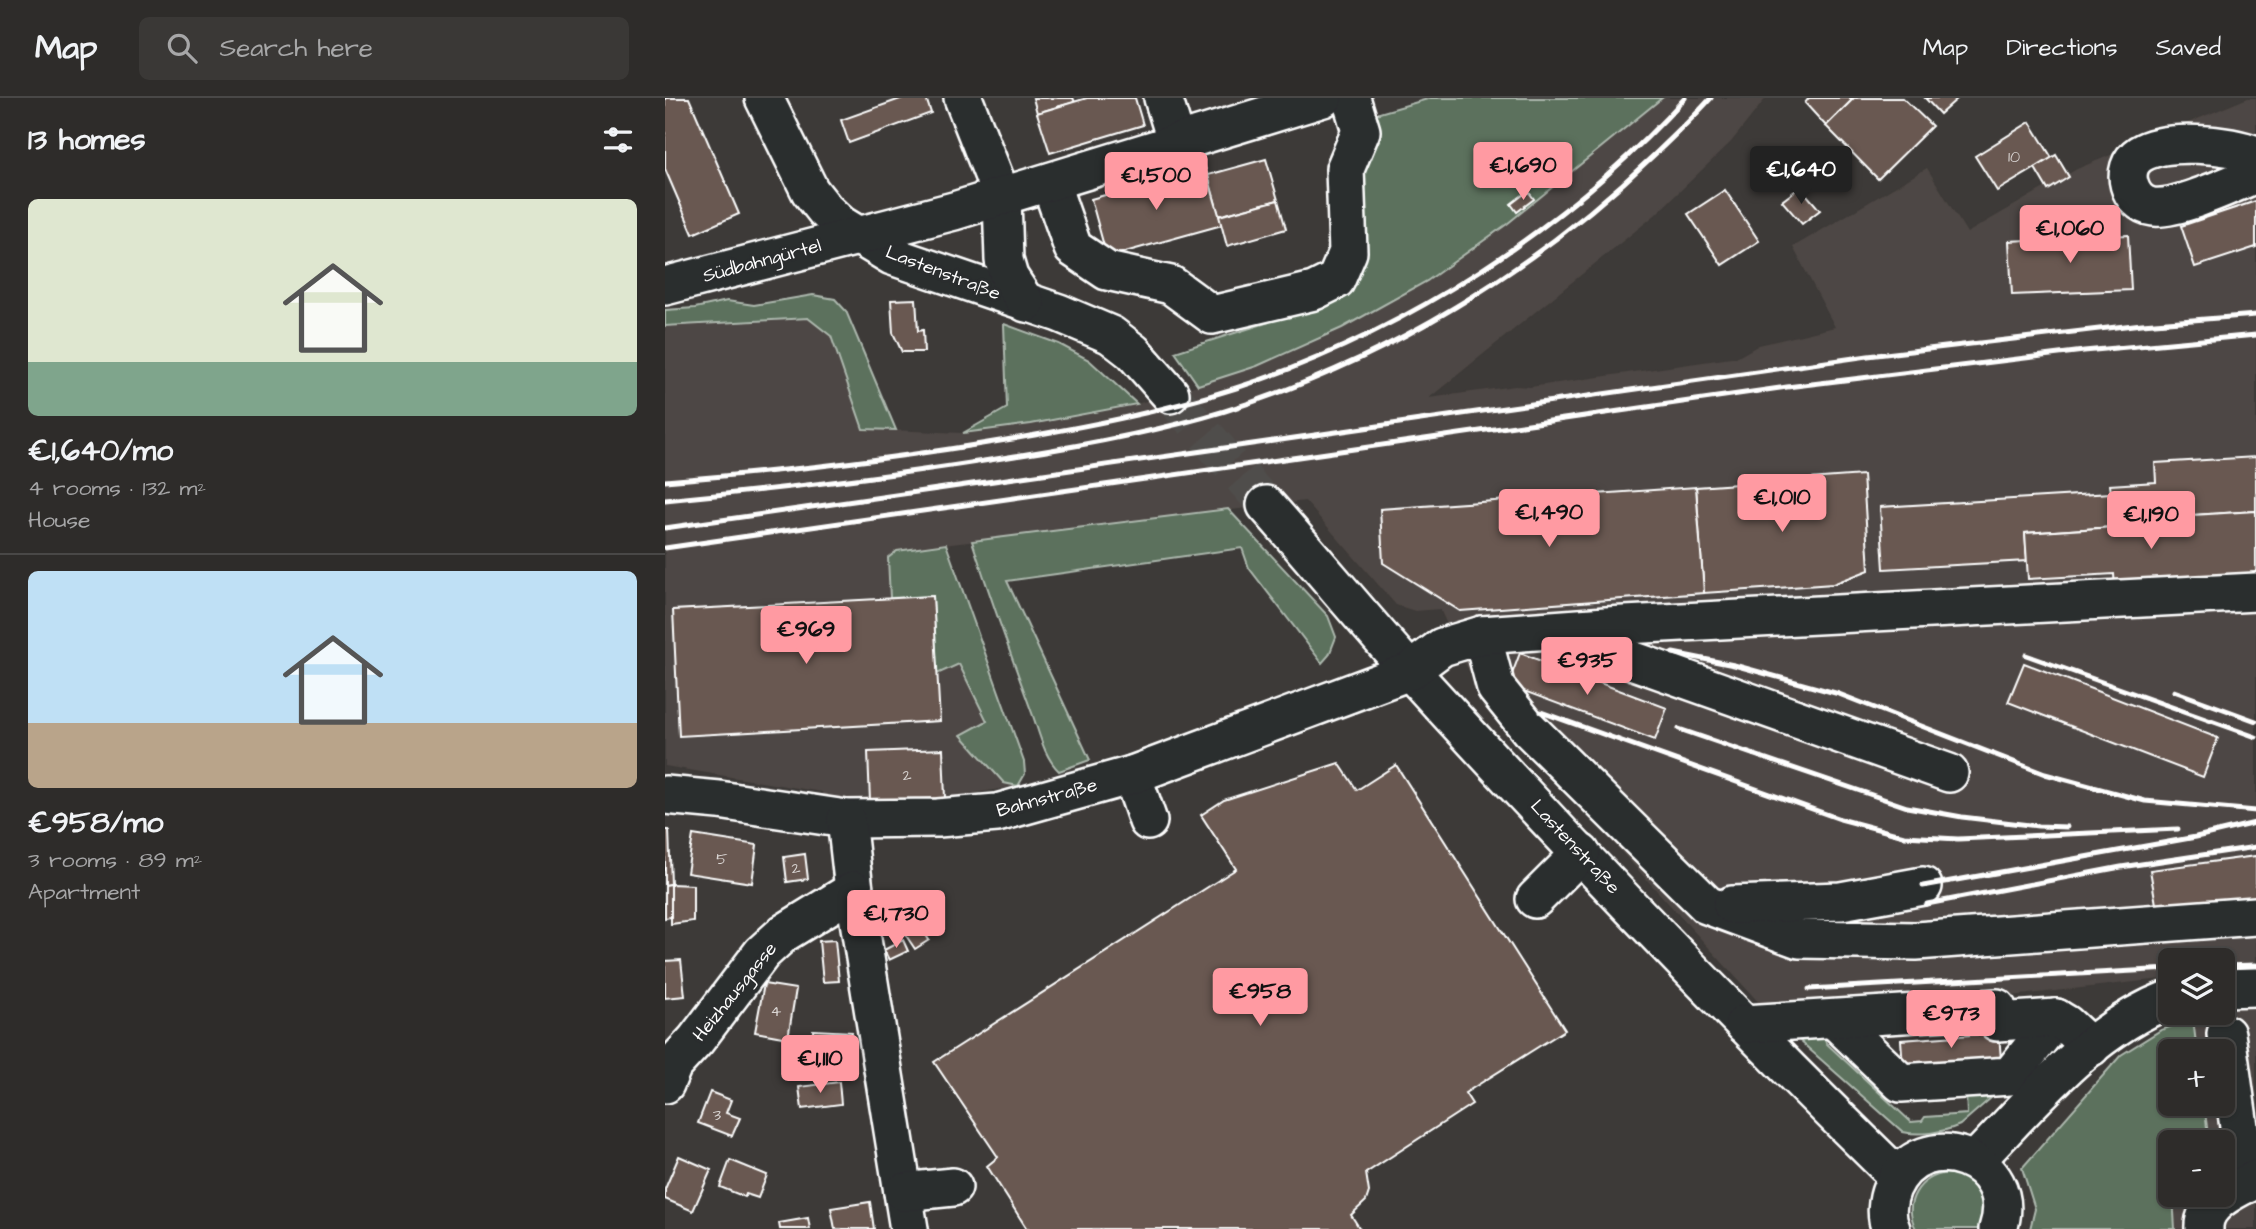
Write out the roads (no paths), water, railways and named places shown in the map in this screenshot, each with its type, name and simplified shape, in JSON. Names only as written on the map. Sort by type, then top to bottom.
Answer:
[{"type":"street","name":"Lastenstraße","points":[[764,98],[810,191],[825,211],[841,225],[892,256],[1088,324],[1111,335],[1132,352],[1170,394]]},
{"type":"street","points":[[963,98],[1002,197],[1004,260],[1009,277],[1026,303]]},
{"type":"street","points":[[1163,98],[1177,143]]},
{"type":"street","name":"Südbahngürtel","points":[[665,286],[1002,197],[1323,98]]},
{"type":"street","points":[[1050,182],[1073,248],[1107,271],[1171,285],[1212,315],[1314,291],[1336,280],[1347,252],[1345,169],[1361,131],[1351,98]]},
{"type":"street","points":[[2256,155],[2211,144],[2155,147],[2137,155],[2128,173],[2129,186],[2138,201],[2151,207],[2170,206],[2256,174]]},
{"type":"street","name":"Lastenstraße","points":[[1266,505],[1411,671],[1581,853],[1744,1024],[1898,1176]]},
{"type":"street","name":"Bahnstraße","points":[[665,795],[719,800],[846,819],[938,818],[997,813],[1132,775],[1411,671],[1442,647],[1482,635],[2256,592]]},
{"type":"street","points":[[1549,631],[1949,773]]},
{"type":"street","points":[[1482,635],[1496,688],[1529,729],[1707,905],[1799,939],[1916,941],[2256,916]]},
{"type":"street","points":[[1132,775],[1148,821]]},
{"type":"street","points":[[846,819],[854,890],[906,1213],[953,1187]]},
{"type":"street","points":[[1535,899],[1581,853]]},
{"type":"street","name":"Heizhausgasse","points":[[668,1071],[696,1040],[762,953],[784,933],[854,890]]},
{"type":"street","points":[[1707,905],[1774,905],[1925,895]]},
{"type":"street","points":[[2235,987],[2256,986]]},
{"type":"street","points":[[1976,1160],[2062,1071],[2126,1018],[2158,1004]]},
{"type":"street","points":[[1744,1024],[1997,1008],[1997,1022],[2056,1018],[2091,1047]]},
{"type":"street","points":[[1834,1018],[1901,1083],[2010,1076],[2056,1018]]},
{"type":"street","points":[[2204,1229],[2203,1220],[2215,1203],[2251,1181],[2225,1034]]},
{"type":"street","points":[[1891,1229],[1888,1223],[1888,1198],[1898,1176],[1919,1158],[1948,1152],[1976,1160],[1995,1180],[2003,1214],[1998,1229]]},
{"type":"tunnel","points":[[1170,394],[1266,505]]},
{"type":"railway","points":[[665,481],[879,459],[1064,430],[1179,404],[1236,388],[1298,365],[1360,338],[1479,272],[1589,191],[1639,146],[1685,98]]},
{"type":"railway","points":[[665,500],[884,475],[1068,447],[1199,419],[1284,390],[1399,339],[1507,274],[1607,197],[1711,98]]},
{"type":"railway","points":[[665,528],[1868,356],[2142,324],[2256,315]]},
{"type":"railway","points":[[665,548],[1787,387],[2084,351],[2256,335]]},
{"type":"railway","points":[[1673,653],[1734,665],[1839,694],[2045,774],[2145,801],[2256,811]]},
{"type":"railway","points":[[2026,655],[2256,737]]},
{"type":"railway","points":[[2174,691],[2256,721]]},
{"type":"railway","points":[[1541,712],[1840,819],[1904,836],[1958,839],[2178,829]]},
{"type":"railway","points":[[1679,729],[1907,807],[1962,817],[2067,827]]},
{"type":"railway","points":[[1923,886],[2196,837],[2255,823]]},
{"type":"railway","points":[[1927,904],[2121,867],[2256,847]]},
{"type":"railway","points":[[2235,966],[2256,965]]},
{"type":"railway","points":[[1809,989],[2158,970]]}]
